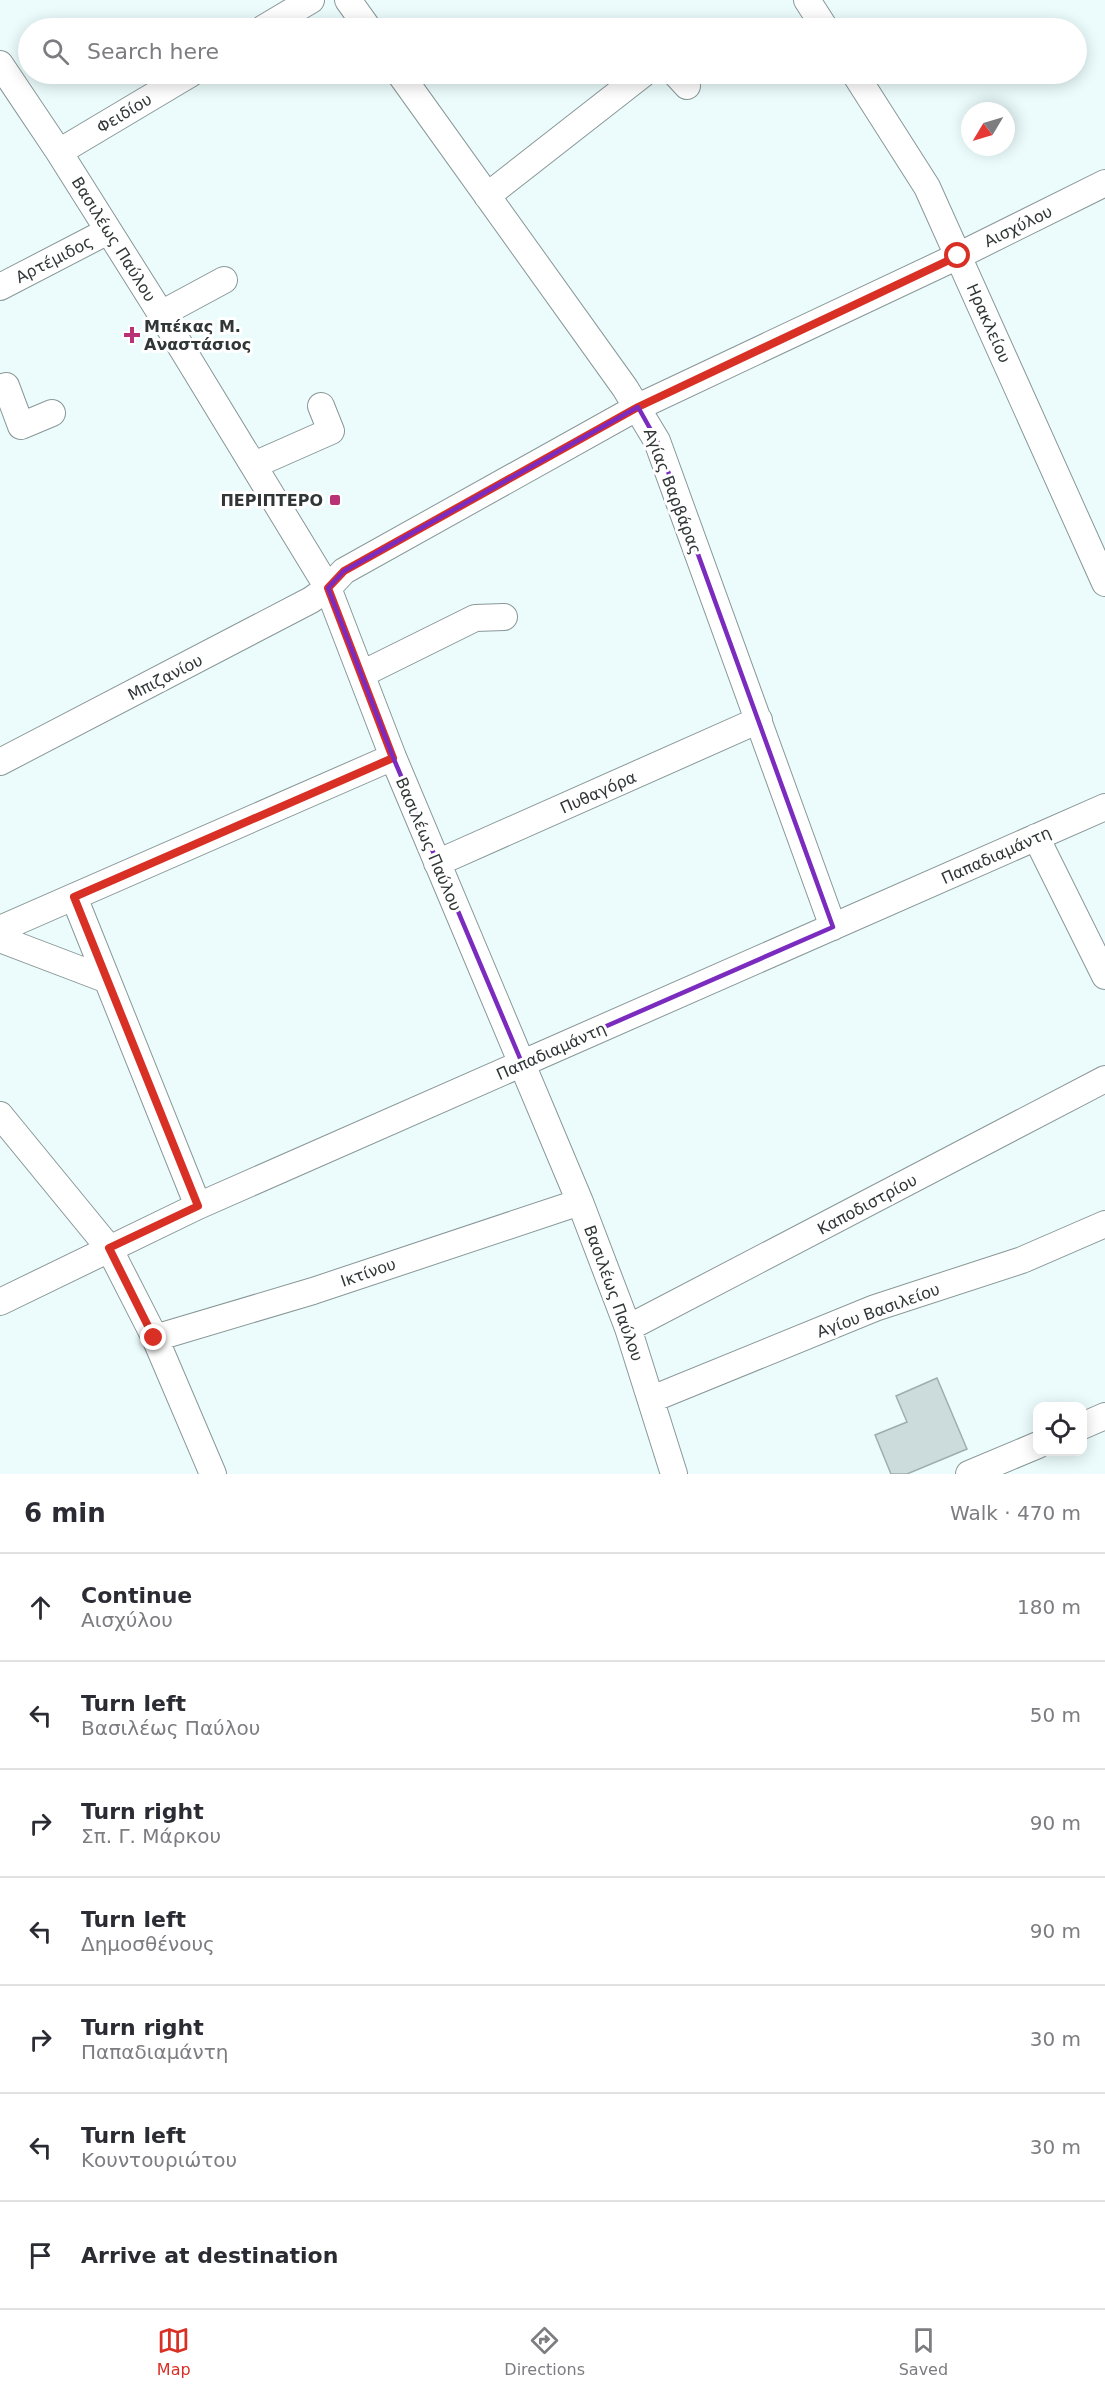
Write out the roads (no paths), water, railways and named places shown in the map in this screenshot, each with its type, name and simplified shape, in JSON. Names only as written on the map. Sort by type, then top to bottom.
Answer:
[{"type":"street","points":[[281,18],[311,0]]},
{"type":"street","points":[[348,0],[361,18]]},
{"type":"street","points":[[807,0],[819,18]]},
{"type":"street","name":"Βασιλέως Παύλου","points":[[0,64],[59,152],[161,314],[328,588],[393,758],[580,1202],[628,1328],[674,1474]]},
{"type":"street","name":"Φειδίου","points":[[59,152],[173,84]]},
{"type":"street","name":"Αγίας Βαρβάρας","points":[[407,84],[638,407],[657,441],[833,927]]},
{"type":"street","points":[[487,196],[630,84]]},
{"type":"street","name":"Ηρακλείου","points":[[861,84],[918,172],[1105,583]]},
{"type":"street","name":"Αισχύλου","points":[[328,588],[344,571],[638,407],[958,256],[1105,183]]},
{"type":"street","name":"Αρτέμιδος","points":[[0,287],[108,231]]},
{"type":"street","points":[[161,314],[224,280]]},
{"type":"street","points":[[0,388],[6,386],[21,426],[51,413]]},
{"type":"street","points":[[254,465],[331,431],[321,406]]},
{"type":"street","name":"Μπιζανίου","points":[[0,762],[311,600],[328,588]]},
{"type":"street","points":[[362,674],[476,618],[504,617]]},
{"type":"street","name":"Πυθαγόρα","points":[[437,863],[759,720]]},
{"type":"street","points":[[0,929],[393,758]]},
{"type":"street","name":"Παπαδιαμάντη","points":[[0,1302],[198,1206],[1105,807]]},
{"type":"street","points":[[1036,837],[1105,976]]},
{"type":"street","points":[[74,897],[198,1206]]},
{"type":"street","points":[[0,939],[105,979]]},
{"type":"street","name":"Καποδιστρίου","points":[[628,1328],[1105,1079]]},
{"type":"street","points":[[4,1126],[109,1248],[154,1338],[213,1474]]},
{"type":"street","name":"Ικτίνου","points":[[154,1338],[313,1291],[580,1202]]},
{"type":"street","name":"Αγίου Βασιλείου","points":[[652,1399],[874,1308],[1022,1260],[1105,1224]]},
{"type":"street","points":[[1087,1424],[1105,1416]]},
{"type":"street","points":[[969,1474],[1033,1447]]},
{"type":"place","name":"Μπέκας Μ. Αναστάσιος","points":[[132,335]]},
{"type":"place","name":"ΠΕΡΙΠΤΕΡΟ","points":[[335,500]]}]
